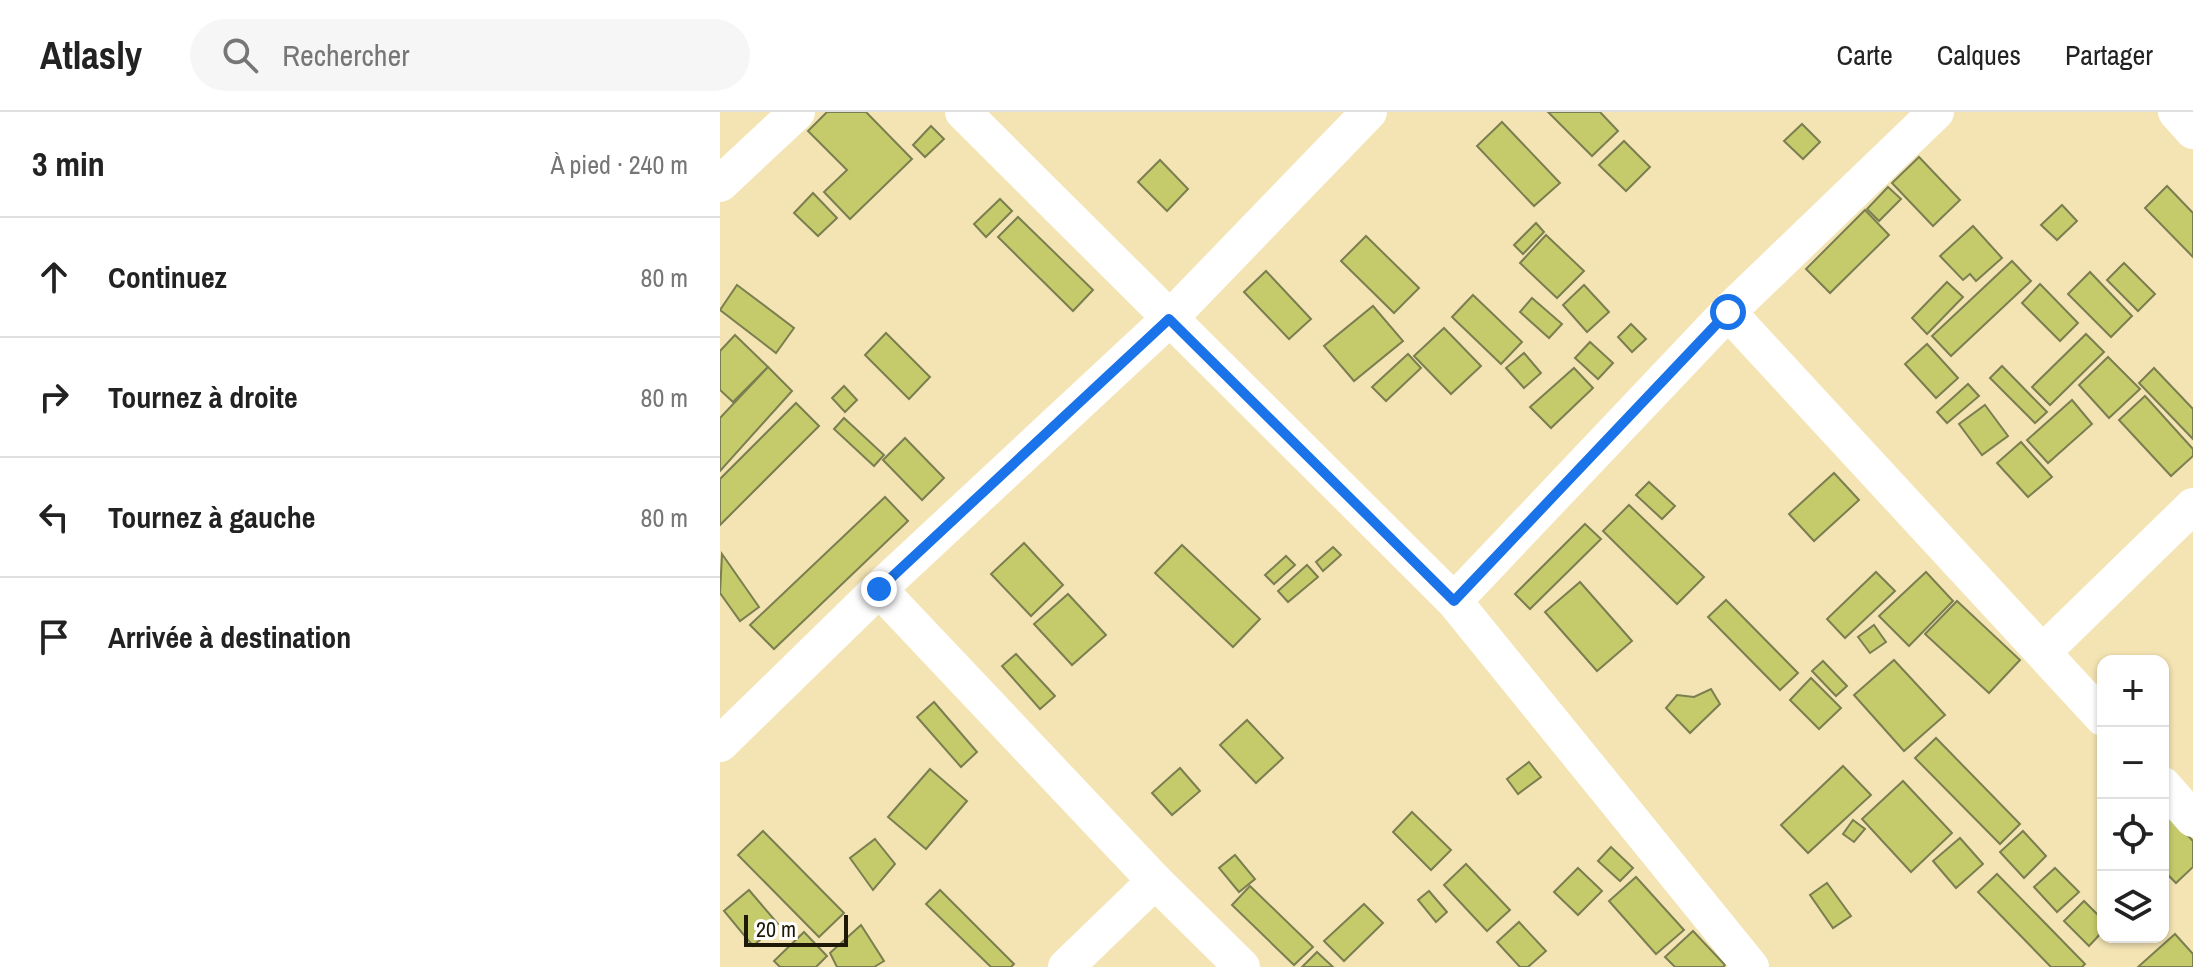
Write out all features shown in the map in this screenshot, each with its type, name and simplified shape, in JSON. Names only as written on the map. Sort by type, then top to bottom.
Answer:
[{"type":"street","points":[[720,184],[797,112]]},
{"type":"street","points":[[963,112],[1454,601],[1749,966]]},
{"type":"street","points":[[720,744],[879,589],[1169,319],[1369,112]]},
{"type":"street","points":[[1454,601],[1728,312],[1936,112]]},
{"type":"street","points":[[2176,112],[2193,131]]},
{"type":"street","points":[[1728,312],[2097,711]]},
{"type":"street","points":[[2043,652],[2193,506]]},
{"type":"street","points":[[879,589],[1155,881],[1242,967]]},
{"type":"street","points":[[2169,792],[2193,819]]},
{"type":"street","points":[[1066,967],[1155,881]]},
{"type":"building","points":[[827,112],[866,112],[912,159],[850,219],[824,192],[847,170],[808,131]]},
{"type":"building","points":[[1548,112],[1600,112],[1618,131],[1592,156]]},
{"type":"building","points":[[1502,122],[1560,183],[1534,206],[1477,146]]},
{"type":"building","points":[[1802,124],[1820,142],[1803,159],[1784,141]]},
{"type":"building","points":[[931,126],[944,139],[925,157],[913,145]]},
{"type":"building","points":[[1624,141],[1650,167],[1626,191],[1599,165]]},
{"type":"building","points":[[1919,157],[1960,200],[1933,226],[1892,183]]},
{"type":"building","points":[[1160,160],[1188,189],[1167,211],[1138,182]]},
{"type":"building","points":[[2167,186],[2193,213],[2193,257],[2145,208]]},
{"type":"building","points":[[1888,187],[1901,199],[1879,221],[1867,209]]},
{"type":"building","points":[[813,193],[837,218],[818,236],[794,213]]},
{"type":"building","points":[[1000,199],[1012,211],[986,237],[974,224]]},
{"type":"building","points":[[2062,205],[2077,221],[2057,240],[2041,225]]},
{"type":"building","points":[[1865,210],[1889,235],[1830,293],[1806,269]]},
{"type":"building","points":[[1018,217],[1093,290],[1073,311],[998,237]]},
{"type":"building","points":[[1536,223],[1544,232],[1523,254],[1514,245]]},
{"type":"building","points":[[1973,226],[2002,258],[1976,281],[1970,274],[1963,280],[1940,256]]},
{"type":"building","points":[[1546,235],[1584,271],[1557,298],[1520,263]]},
{"type":"building","points":[[1366,236],[1419,288],[1394,313],[1341,261]]},
{"type":"building","points":[[2012,261],[2031,281],[1951,356],[1932,336]]},
{"type":"building","points":[[2124,263],[2155,294],[2138,311],[2107,280]]},
{"type":"building","points":[[1266,271],[1311,319],[1289,339],[1244,292]]},
{"type":"building","points":[[2090,272],[2132,316],[2111,337],[2068,294]]},
{"type":"building","points":[[1947,282],[1963,297],[1927,334],[1912,318]]},
{"type":"building","points":[[2040,284],[2078,323],[2060,341],[2022,303]]},
{"type":"building","points":[[737,285],[794,328],[776,353],[720,310]]},
{"type":"building","points":[[1584,285],[1609,312],[1587,332],[1563,305]]},
{"type":"building","points":[[1473,295],[1522,342],[1501,364],[1452,317]]},
{"type":"building","points":[[1532,298],[1562,324],[1549,338],[1520,312]]},
{"type":"building","points":[[1373,306],[1403,341],[1354,381],[1324,346]]},
{"type":"building","points":[[1631,324],[1646,339],[1632,352],[1618,337]]},
{"type":"building","points":[[1444,328],[1481,366],[1451,394],[1414,356]]},
{"type":"building","points":[[886,333],[930,377],[909,399],[865,355]]},
{"type":"building","points":[[2086,334],[2104,352],[2050,405],[2032,387]]},
{"type":"building","points":[[735,335],[768,367],[733,402],[720,390],[720,351]]},
{"type":"building","points":[[1590,342],[1613,363],[1598,379],[1575,358]]},
{"type":"building","points":[[1927,344],[1958,378],[1936,398],[1905,364]]},
{"type":"building","points":[[1524,353],[1541,373],[1524,388],[1506,368]]},
{"type":"building","points":[[1408,354],[1421,368],[1386,401],[1372,387]]},
{"type":"building","points":[[2108,357],[2140,389],[2109,418],[2079,385]]},
{"type":"building","points":[[2002,366],[2047,412],[2035,423],[1990,378]]},
{"type":"building","points":[[768,367],[792,391],[720,471],[720,418]]},
{"type":"building","points":[[1574,368],[1593,388],[1551,428],[1530,407]]},
{"type":"building","points":[[2154,368],[2193,409],[2193,439],[2139,383]]},
{"type":"building","points":[[1968,384],[1979,396],[1947,423],[1937,412]]},
{"type":"building","points":[[844,386],[857,400],[845,412],[832,398]]},
{"type":"building","points":[[2145,396],[2193,449],[2193,456],[2171,476],[2119,420]]},
{"type":"building","points":[[2072,400],[2092,424],[2048,463],[2027,440]]},
{"type":"building","points":[[796,403],[819,426],[720,525],[720,479]]},
{"type":"building","points":[[1985,405],[2008,436],[1982,455],[1959,424]]},
{"type":"building","points":[[844,418],[884,455],[874,466],[834,429]]},
{"type":"building","points":[[905,438],[944,478],[922,500],[883,460]]},
{"type":"building","points":[[2021,442],[2052,477],[2028,497],[1997,463]]},
{"type":"building","points":[[1834,473],[1859,500],[1814,541],[1789,514]]},
{"type":"building","points":[[1649,482],[1675,506],[1662,519],[1636,495]]},
{"type":"building","points":[[885,497],[908,521],[774,649],[750,625]]},
{"type":"building","points":[[1629,505],[1704,577],[1677,604],[1603,531]]},
{"type":"building","points":[[1585,524],[1601,539],[1530,609],[1515,594]]},
{"type":"building","points":[[1024,543],[1063,585],[1031,616],[991,574]]},
{"type":"building","points":[[1182,545],[1260,619],[1233,647],[1155,573]]},
{"type":"building","points":[[1333,547],[1341,555],[1323,571],[1316,562]]},
{"type":"building","points":[[722,554],[759,607],[740,621],[720,593]]},
{"type":"building","points":[[1286,556],[1295,565],[1274,584],[1265,575]]},
{"type":"building","points":[[1307,565],[1318,577],[1288,602],[1278,591]]},
{"type":"building","points":[[1876,572],[1895,591],[1845,638],[1827,619]]},
{"type":"building","points":[[1926,572],[1953,601],[1909,646],[1879,616]]},
{"type":"building","points":[[1580,582],[1632,641],[1597,671],[1545,612]]},
{"type":"building","points":[[1068,594],[1106,635],[1072,665],[1034,624]]},
{"type":"building","points":[[1726,600],[1798,673],[1780,690],[1708,617]]},
{"type":"building","points":[[1957,601],[2020,660],[1989,693],[1925,634]]},
{"type":"building","points":[[1874,625],[1886,642],[1870,653],[1858,637]]},
{"type":"building","points":[[1016,654],[1055,696],[1040,709],[1002,666]]},
{"type":"building","points":[[1894,660],[1945,715],[1904,751],[1854,695]]},
{"type":"building","points":[[1823,661],[1847,686],[1836,696],[1812,671]]},
{"type":"building","points":[[1811,678],[1841,708],[1819,729],[1790,700]]},
{"type":"building","points":[[1711,689],[1720,704],[1690,733],[1666,708],[1677,695],[1694,697]]},
{"type":"building","points":[[934,702],[977,752],[961,767],[917,717]]},
{"type":"building","points":[[1247,720],[1283,758],[1256,783],[1220,745]]},
{"type":"building","points":[[1936,738],[2020,824],[2000,844],[1915,758]]},
{"type":"building","points":[[1529,762],[1541,777],[1518,794],[1507,779]]},
{"type":"building","points":[[1843,766],[1871,795],[1808,853],[1781,825]]},
{"type":"building","points":[[1180,768],[1200,791],[1172,815],[1152,793]]},
{"type":"building","points":[[930,769],[967,801],[926,849],[888,817]]},
{"type":"building","points":[[1903,781],[1952,833],[1911,872],[1862,819]]},
{"type":"building","points":[[1412,812],[1451,850],[1431,870],[1393,832]]},
{"type":"building","points":[[2169,816],[2193,841],[2193,867],[2176,883],[2169,876]]},
{"type":"building","points":[[1853,820],[1865,829],[1854,842],[1843,834]]},
{"type":"building","points":[[763,831],[844,913],[819,937],[738,855]]},
{"type":"building","points":[[2023,831],[2046,856],[2024,878],[2000,852]]},
{"type":"building","points":[[1960,838],[1983,864],[1956,888],[1933,861]]},
{"type":"building","points":[[875,839],[895,864],[873,890],[850,858]]},
{"type":"building","points":[[1611,847],[1633,868],[1620,881],[1598,861]]},
{"type":"building","points":[[1235,855],[1255,879],[1239,892],[1219,868]]},
{"type":"building","points":[[1466,864],[1510,910],[1487,931],[1444,885]]},
{"type":"building","points":[[1578,868],[1602,891],[1578,915],[1554,892]]},
{"type":"building","points":[[2055,868],[2079,892],[2057,912],[2034,887]]},
{"type":"building","points":[[1997,874],[2085,964],[2082,967],[2051,967],[1978,892]]},
{"type":"building","points":[[1636,877],[1684,930],[1656,954],[1609,901]]},
{"type":"building","points":[[1827,883],[1851,916],[1833,928],[1810,895]]},
{"type":"building","points":[[1250,886],[1313,947],[1294,965],[1232,905]]},
{"type":"building","points":[[749,890],[778,924],[753,946],[724,911]]},
{"type":"building","points":[[940,890],[1014,964],[1011,967],[991,967],[926,904]]},
{"type":"building","points":[[1429,891],[1447,912],[1436,922],[1418,900]]},
{"type":"building","points":[[2084,901],[2097,914],[2097,937],[2089,946],[2064,921]]},
{"type":"building","points":[[1364,904],[1383,923],[1344,961],[1324,941]]},
{"type":"building","points":[[1519,922],[1546,951],[1528,967],[1520,967],[1497,942]]},
{"type":"building","points":[[861,925],[884,961],[874,967],[837,967],[830,953]]},
{"type":"building","points":[[1693,931],[1725,965],[1723,967],[1675,967],[1665,957]]},
{"type":"building","points":[[804,932],[827,956],[816,967],[780,967],[774,961]]},
{"type":"building","points":[[2175,934],[2193,954],[2193,967],[2138,967],[2165,943],[2169,943]]},
{"type":"building","points":[[1317,952],[1333,967],[1302,967]]},
{"type":"route","points":[[879,589],[1169,319],[1454,601],[1728,312]]}]
